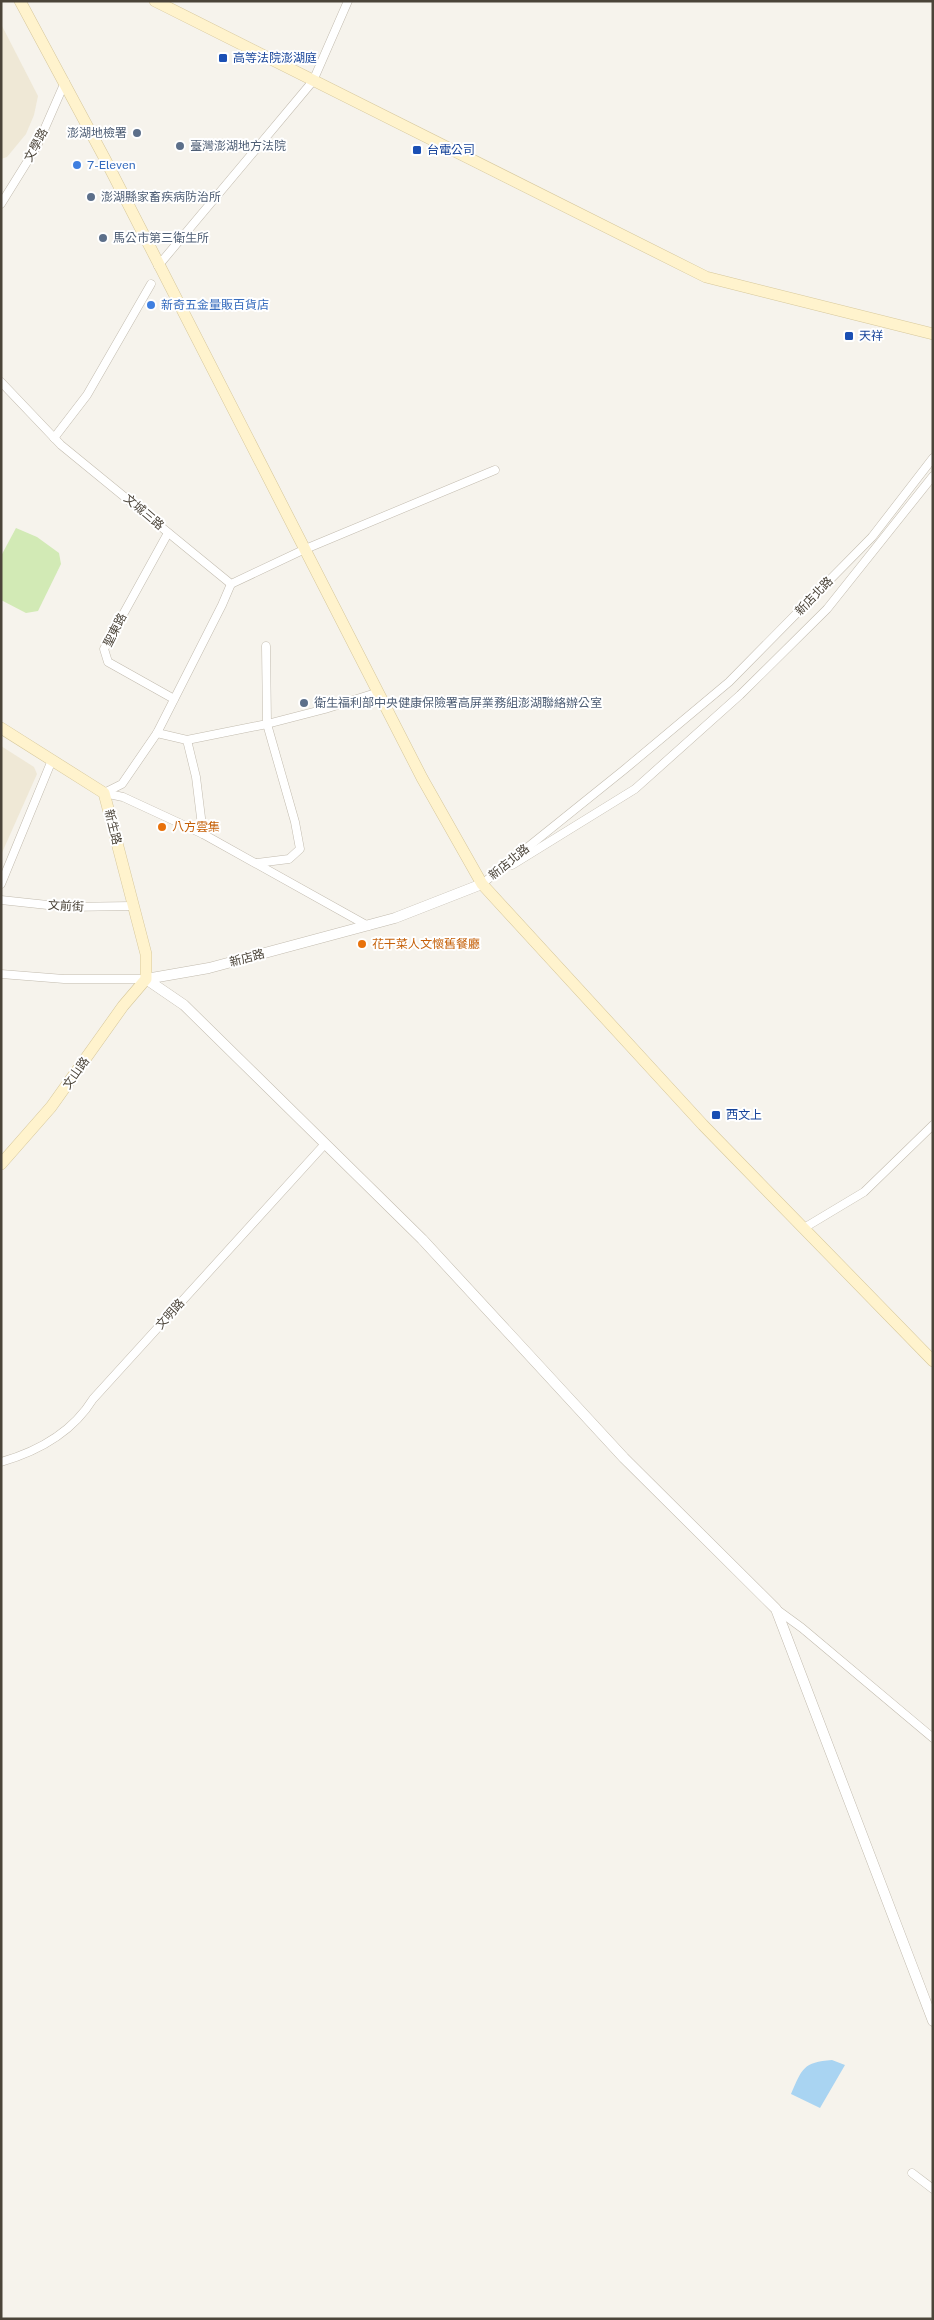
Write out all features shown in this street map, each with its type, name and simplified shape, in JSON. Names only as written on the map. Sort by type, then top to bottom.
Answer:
[{"type":"main road","points":[[20,1],[65,82],[422,778],[482,884],[687,1108],[933,1361]]},
{"type":"main road","points":[[155,1],[706,277],[933,334]]},
{"type":"main road","name":"新生路","points":[[1,728],[104,793],[146,954],[146,979]]},
{"type":"main road","name":"文山路","points":[[1,1164],[51,1107],[123,1006],[146,979]]},
{"type":"street","points":[[158,266],[314,81],[348,1]]},
{"type":"street","name":"文學路","points":[[1,204],[37,146],[65,82]]},
{"type":"street","points":[[54,438],[92,388],[151,284]]},
{"type":"street","name":"文城三路","points":[[1,382],[54,438],[231,584]]},
{"type":"street","name":"新店北路","points":[[482,884],[626,769],[729,682],[872,537],[933,458]]},
{"type":"street","points":[[104,793],[122,784],[157,733],[231,584],[304,550],[495,470]]},
{"type":"street","name":"新店北路","points":[[482,884],[635,789],[733,702],[827,609],[933,476]]},
{"type":"street","name":"聖東路","points":[[168,533],[104,649],[108,662],[174,699]]},
{"type":"street","points":[[257,863],[289,859],[300,850],[295,822],[267,724],[266,646]]},
{"type":"street","points":[[157,733],[187,740],[267,724],[379,692]]},
{"type":"street","points":[[187,740],[196,777],[203,834]]},
{"type":"street","points":[[1,884],[52,760]]},
{"type":"street","points":[[104,793],[123,797],[203,834],[368,926]]},
{"type":"street","name":"新店路","points":[[1,974],[64,979],[146,979],[209,968],[395,918],[482,884]]},
{"type":"street","name":"文前街","points":[[1,900],[66,907],[132,906]]},
{"type":"street","points":[[146,979],[184,1005],[324,1145],[422,1239],[624,1458],[776,1609],[817,1640],[933,1738]]},
{"type":"street","points":[[804,1228],[864,1192],[933,1125]]},
{"type":"street","name":"文明路","points":[[1,1462],[37,1450],[56,1438],[83,1416],[93,1399],[324,1145]]},
{"type":"street","points":[[776,1609],[933,2021]]},
{"type":"street","points":[[912,2173],[933,2189]]},
{"type":"shaded area","points":[[1,24],[38,96],[34,115],[26,134],[7,157],[1,159]]},
{"type":"shaded area","points":[[1,746],[34,767],[37,774],[1,855]]},
{"type":"green space","points":[[16,528],[37,537],[59,553],[61,564],[38,611],[26,613],[1,600],[1,556]]},
{"type":"water","points":[[832,2060],[845,2065],[820,2108],[791,2094],[805,2068],[815,2063]]},
{"type":"place","name":"高等法院澎湖庭","points":[[223,58]]},
{"type":"place","name":"澎湖地檢署","points":[[137,133]]},
{"type":"place","name":"臺灣澎湖地方法院","points":[[180,146]]},
{"type":"place","name":"台電公司","points":[[417,150]]},
{"type":"place","name":"7-Eleven","points":[[77,165]]},
{"type":"place","name":"澎湖縣家畜疾病防治所","points":[[91,197]]},
{"type":"place","name":"馬公市第三衛生所","points":[[103,238]]},
{"type":"place","name":"新奇五金量販百貨店","points":[[151,305]]},
{"type":"place","name":"天祥","points":[[849,336]]},
{"type":"place","name":"衛生福利部中央健康保險署高屏業務組澎湖聯絡辦公室","points":[[304,703]]},
{"type":"place","name":"八方雲集","points":[[162,827]]},
{"type":"place","name":"花干菜人文懷舊餐廳","points":[[362,944]]},
{"type":"place","name":"西文上","points":[[716,1115]]}]
